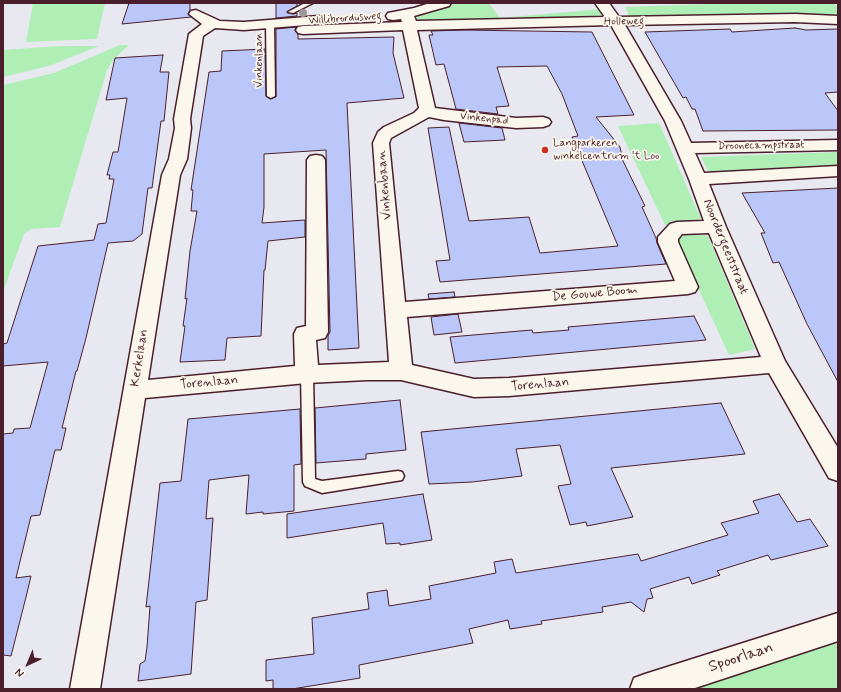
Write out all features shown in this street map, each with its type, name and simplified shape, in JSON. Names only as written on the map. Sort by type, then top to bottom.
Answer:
[{"type":"street","name":"Willibrordusweg","points":[[202,18],[211,32],[221,32],[244,26],[270,24],[291,17],[409,13],[444,3]]},
{"type":"street","name":"Noordergeeststraat","points":[[602,3],[616,22],[673,121],[698,179],[716,227],[775,364],[838,470]]},
{"type":"street","name":"Holleweg","points":[[303,30],[409,13],[487,22],[616,22],[795,18],[838,20]]},
{"type":"street","points":[[409,13],[427,107],[425,111]]},
{"type":"street","name":"Kerkelaan","points":[[85,689],[171,175],[178,159],[183,128],[182,119],[196,34],[202,18]]},
{"type":"street","name":"Vinkenpad","points":[[425,111],[516,123],[543,122]]},
{"type":"street","name":"Vinkenbaan","points":[[401,371],[382,143],[384,136],[390,130],[420,116],[425,111]]},
{"type":"street","name":"Droonecampstraat","points":[[684,148],[838,145]]},
{"type":"street","points":[[307,374],[305,334],[317,332],[316,160]]},
{"type":"street","points":[[698,179],[838,171]]},
{"type":"street","name":"De Gouwe Boom","points":[[397,310],[688,287],[668,242],[668,237],[677,228],[716,227]]},
{"type":"street","name":"Torenlaan","points":[[135,390],[367,370],[401,371],[474,388],[509,388],[775,364]]},
{"type":"street","name":"Spoorlaan","points":[[644,689],[838,627]]},
{"type":"lane","points":[[291,3],[291,17]]},
{"type":"lane","points":[[291,17],[310,3]]},
{"type":"lane","name":"Vinkenlaan","points":[[270,24],[271,96]]},
{"type":"lane","points":[[307,374],[309,482],[322,488],[398,476]]},
{"type":"green space","points":[[33,3],[105,3],[97,39],[26,42]]},
{"type":"green space","points":[[460,3],[489,3],[500,18],[612,8],[618,18],[417,21],[418,14]]},
{"type":"green space","points":[[738,3],[834,3],[838,8],[838,17],[630,18],[625,7]]},
{"type":"green space","points":[[120,45],[129,45],[114,59],[107,70],[60,227],[31,229],[24,234],[3,292],[3,85],[54,73]]},
{"type":"green space","points":[[59,46],[99,46],[49,66],[3,77],[3,50]]},
{"type":"green space","points":[[659,123],[701,219],[665,225],[618,126]]},
{"type":"green space","points":[[838,152],[838,167],[710,174],[701,157]]},
{"type":"green space","points":[[679,234],[708,236],[755,349],[729,355],[676,240]]},
{"type":"green space","points":[[838,641],[838,689],[689,689]]},
{"type":"building","points":[[129,3],[190,3],[190,10],[188,14],[191,17],[122,24]]},
{"type":"building","points":[[276,3],[297,3],[297,6],[287,12],[293,14],[297,13],[297,16],[276,18]]},
{"type":"building","points":[[296,27],[295,31],[298,34],[298,39],[394,37],[393,53],[404,98],[347,103],[359,348],[328,350],[328,336],[330,332],[326,150],[264,154],[264,207],[262,223],[305,220],[305,237],[268,241],[264,270],[261,336],[227,338],[225,360],[180,362],[185,326],[183,326],[187,298],[185,299],[190,251],[197,211],[191,211],[193,190],[191,190],[209,72],[221,71],[222,51],[265,49],[266,96],[270,99],[276,97],[276,29]]},
{"type":"building","points":[[795,28],[806,30],[838,29],[838,92],[825,93],[838,111],[838,130],[703,131],[695,109],[692,109],[686,97],[683,98],[645,32],[730,29],[732,32]]},
{"type":"building","points":[[431,31],[592,32],[634,115],[596,117],[620,147],[623,161],[645,206],[642,207],[666,264],[440,282],[436,261],[450,260],[428,128],[449,127],[469,221],[529,217],[540,253],[618,246],[572,137],[578,136],[562,94],[547,66],[497,67],[509,106],[496,107],[498,114],[456,109],[444,64],[436,65],[429,35],[433,35]]},
{"type":"building","points":[[163,55],[160,72],[169,72],[164,121],[161,121],[152,188],[148,188],[142,234],[133,241],[108,243],[86,338],[62,428],[66,428],[61,450],[55,450],[40,515],[31,516],[16,578],[31,576],[11,656],[3,655],[3,434],[13,433],[14,429],[30,428],[48,362],[3,366],[3,344],[7,343],[38,246],[94,240],[98,224],[106,223],[114,179],[109,179],[110,175],[107,175],[113,152],[118,152],[127,98],[106,100],[115,58]]},
{"type":"building","points":[[459,123],[502,128],[505,140],[464,142]]},
{"type":"building","points":[[838,188],[838,382],[807,324],[779,262],[773,263],[761,233],[765,233],[742,193]]},
{"type":"building","points":[[454,292],[455,297],[429,299],[428,294]]},
{"type":"building","points":[[458,314],[462,332],[434,335],[431,317]]},
{"type":"building","points":[[694,316],[706,340],[455,363],[450,337],[532,330],[533,333],[569,330],[568,327]]},
{"type":"building","points":[[400,400],[406,450],[366,454],[366,459],[316,463],[315,408]]},
{"type":"building","points":[[721,403],[745,454],[611,468],[633,517],[587,526],[586,522],[570,525],[558,486],[571,484],[560,445],[516,449],[522,476],[472,482],[429,484],[421,432]]},
{"type":"building","points":[[300,409],[301,464],[294,465],[294,511],[246,514],[249,475],[209,480],[206,519],[213,518],[207,600],[196,602],[191,674],[138,681],[140,664],[145,661],[147,647],[150,606],[146,607],[160,483],[181,481],[188,419]]},
{"type":"building","points":[[423,494],[432,540],[400,545],[400,543],[386,544],[383,523],[287,538],[287,514]]},
{"type":"building","points":[[779,494],[797,522],[810,519],[828,546],[771,560],[768,555],[717,571],[720,575],[692,584],[689,577],[650,589],[653,598],[647,599],[644,612],[631,602],[602,607],[603,612],[541,621],[542,624],[510,629],[508,620],[469,629],[473,643],[359,665],[360,678],[292,689],[273,689],[273,680],[266,681],[266,660],[314,654],[312,618],[369,609],[367,593],[387,590],[389,606],[431,599],[429,586],[496,573],[494,562],[512,559],[516,573],[638,554],[641,561],[728,535],[721,523],[759,513],[753,501]]},
{"type":"place","name":"Langparkeren winkelcentrum 't Loo","points":[[545,150]]}]
